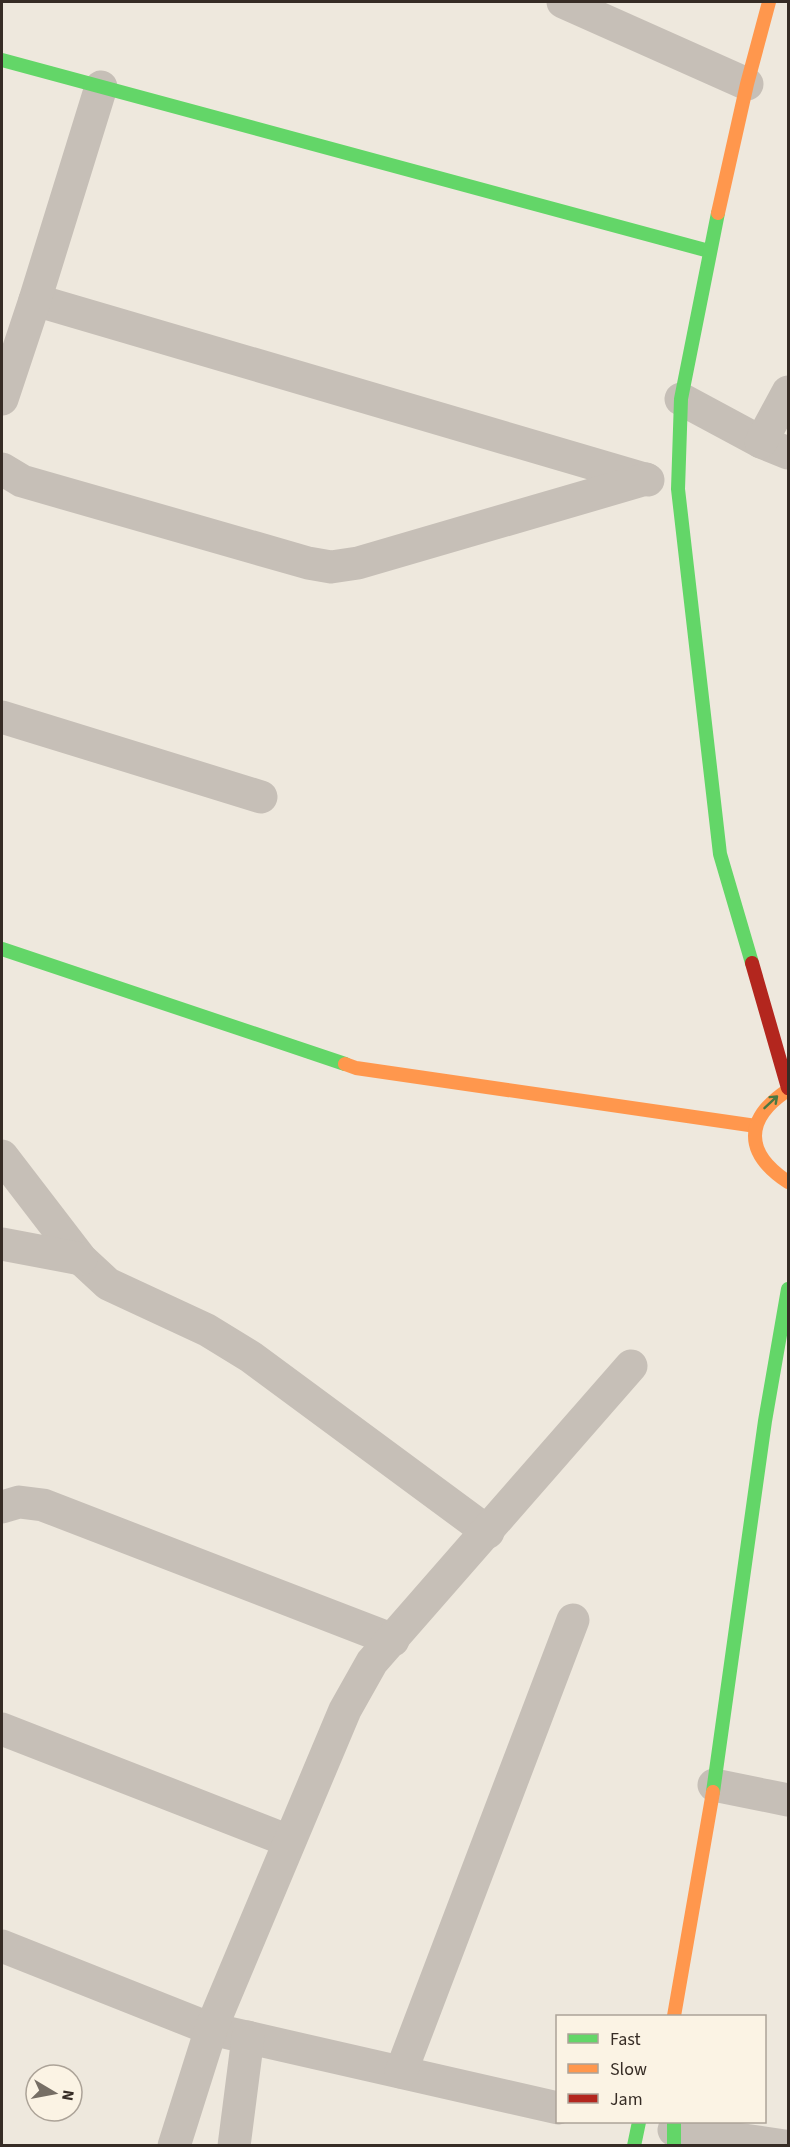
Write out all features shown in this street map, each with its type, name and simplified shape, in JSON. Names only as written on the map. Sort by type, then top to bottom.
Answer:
[{"type":"main road","points":[[770,2],[747,84],[709,251],[681,399],[678,489],[720,854],[789,1089],[774,1097],[763,1110],[756,1126],[755,1143],[761,1161],[775,1175],[789,1182]]},
{"type":"main road","points":[[2,60],[709,251]]},
{"type":"main road","points":[[2,949],[356,1068],[756,1126]]},
{"type":"main road","points":[[674,2015],[714,1785],[765,1421],[789,1289]]},
{"type":"street","points":[[563,2],[747,84]]},
{"type":"street","points":[[2,399],[101,87]]},
{"type":"street","points":[[35,300],[678,489]]},
{"type":"street","points":[[681,399],[775,447],[789,392]]},
{"type":"street","points":[[2,469],[22,481],[308,563],[331,567],[358,563],[646,479]]},
{"type":"street","points":[[2,717],[261,797]]},
{"type":"street","points":[[2,1156],[81,1259],[108,1284],[207,1330],[250,1356],[488,1532]]},
{"type":"street","points":[[2,1244],[81,1259]]},
{"type":"street","points":[[174,2145],[211,2030],[345,1710],[372,1662],[631,1366]]},
{"type":"street","points":[[2,1507],[19,1502],[43,1505],[393,1640]]},
{"type":"street","points":[[402,2072],[573,1620]]},
{"type":"street","points":[[2,1729],[289,1841]]},
{"type":"street","points":[[714,1785],[789,1800]]},
{"type":"street","points":[[2,1946],[211,2030],[556,2108]]},
{"type":"street","points":[[234,2145],[248,2037]]},
{"type":"street","points":[[674,2132],[785,2145]]},
{"type":"traffic: fast","points":[[2,60],[709,251]]},
{"type":"traffic: fast","points":[[718,213],[681,399],[678,489],[720,854],[752,963]]},
{"type":"traffic: fast","points":[[2,949],[345,1064]]},
{"type":"traffic: fast","points":[[713,1792],[765,1421],[788,1289]]},
{"type":"traffic: fast","points":[[634,2146],[639,2123]]},
{"type":"traffic: fast","points":[[674,2123],[674,2146]]},
{"type":"traffic: slow","points":[[718,213],[747,84],[769,2]]},
{"type":"traffic: slow","points":[[345,1064],[356,1068],[756,1126]]},
{"type":"traffic: slow","points":[[788,1090],[763,1113],[757,1124],[755,1136],[757,1148],[763,1159],[788,1182]]},
{"type":"traffic: slow","points":[[674,2015],[713,1792]]},
{"type":"traffic: jam","points":[[752,963],[788,1088]]}]
